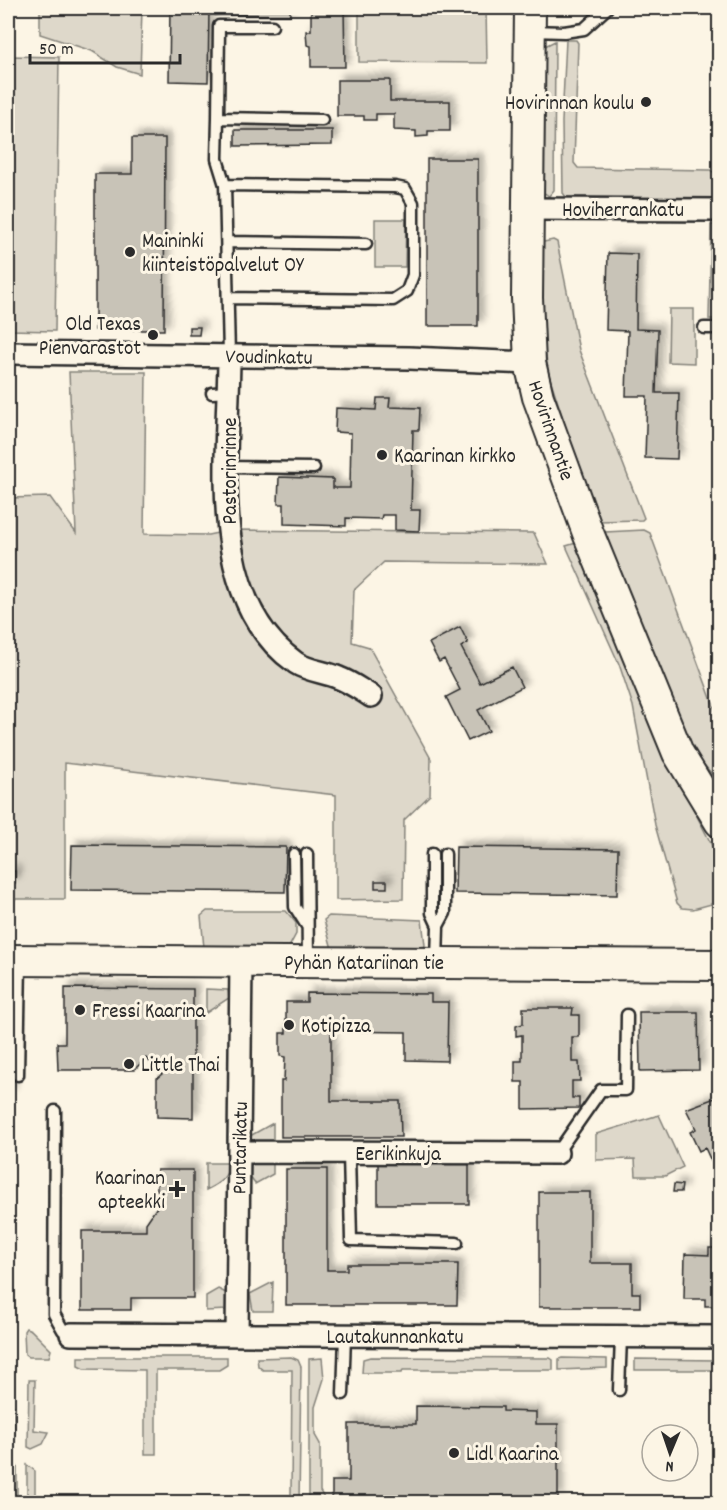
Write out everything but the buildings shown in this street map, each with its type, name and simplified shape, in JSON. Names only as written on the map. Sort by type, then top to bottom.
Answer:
[{"type":"street","name":"Hovirinnantie","points":[[530,19],[526,209],[530,363],[538,397],[588,533],[678,753],[720,822]]},
{"type":"street","name":"Hoviherrankatu","points":[[526,209],[720,210]]},
{"type":"street","name":"Voudinkatu","points":[[8,353],[229,355],[530,363]]},
{"type":"street","name":"Pastorinrinne","points":[[229,355],[220,392],[227,467],[226,517],[235,565],[247,602],[264,635],[298,664],[340,678],[371,696]]},
{"type":"street","name":"Pyhän Katariinan tie","points":[[14,960],[720,965]]},
{"type":"street","name":"Puntarikatu","points":[[237,1335],[241,961]]},
{"type":"street","name":"Eerikinkuja","points":[[239,1152],[557,1154]]},
{"type":"street","name":"Lautakunnankatu","points":[[71,1334],[720,1337]]},
{"type":"lane","points":[[530,19],[564,32],[584,29],[607,8]]},
{"type":"lane","points":[[229,355],[225,185],[218,159],[219,26],[272,27]]},
{"type":"lane","points":[[218,118],[322,120]]},
{"type":"lane","points":[[225,185],[395,187],[405,189],[414,203],[413,275],[407,291],[393,300],[228,298]]},
{"type":"lane","points":[[227,242],[366,244]]},
{"type":"lane","points":[[704,328],[720,328]]},
{"type":"lane","points":[[227,467],[314,468]]},
{"type":"lane","points":[[294,854],[295,907],[307,927]]},
{"type":"lane","points":[[307,854],[308,962]]},
{"type":"lane","points":[[432,854],[432,913],[438,926],[437,963]]},
{"type":"lane","points":[[438,926],[445,913],[445,854]]},
{"type":"lane","points":[[14,960],[18,1075]]},
{"type":"lane","points":[[557,1154],[601,1090],[626,1090],[627,1015]]},
{"type":"lane","points":[[55,1111],[54,1314],[63,1330],[71,1334]]},
{"type":"lane","points":[[349,1153],[351,1240],[457,1243]]},
{"type":"lane","points":[[343,1394],[345,1336]]},
{"type":"lane","points":[[619,1390],[621,1337]]},
{"type":"shaded area","points":[[40,8],[142,8],[140,74],[117,67],[92,51],[40,34]]},
{"type":"shaded area","points":[[359,8],[486,8],[487,63],[359,62]]},
{"type":"shaded area","points":[[566,40],[576,40],[578,43],[574,163],[578,168],[710,170],[719,176],[719,199],[566,197],[563,193],[562,122]]},
{"type":"shaded area","points":[[555,41],[554,190],[549,196],[543,192],[543,47]]},
{"type":"shaded area","points":[[8,56],[59,57],[55,331],[8,330]]},
{"type":"shaded area","points":[[375,219],[406,219],[405,267],[375,267]]},
{"type":"shaded area","points":[[711,225],[719,225],[719,319],[709,319]]},
{"type":"shaded area","points":[[553,240],[557,242],[579,350],[644,518],[642,520],[598,521],[595,518],[549,375],[538,310],[539,243]]},
{"type":"shaded area","points":[[669,309],[694,309],[694,363],[668,362]]},
{"type":"shaded area","points":[[69,372],[146,372],[144,534],[208,535],[232,530],[534,533],[548,564],[384,562],[354,590],[352,642],[369,647],[431,759],[430,795],[404,820],[403,899],[336,900],[336,795],[65,763],[65,899],[8,899],[8,498],[50,497],[76,533]]},
{"type":"shaded area","points":[[644,530],[650,533],[719,720],[719,770],[712,774],[689,748],[602,534]]},
{"type":"shaded area","points":[[583,541],[670,764],[719,859],[719,902],[693,909],[682,908],[677,903],[655,825],[633,706],[619,664],[566,546]]},
{"type":"shaded area","points":[[207,911],[286,911],[296,923],[296,934],[289,947],[282,949],[204,948],[201,916]]},
{"type":"shaded area","points":[[329,916],[422,920],[425,945],[423,949],[332,949],[324,920]]},
{"type":"shaded area","points":[[206,989],[228,990],[229,998],[206,1013]]},
{"type":"shaded area","points":[[659,1115],[683,1167],[665,1176],[636,1176],[635,1159],[596,1160],[596,1134]]},
{"type":"shaded area","points":[[273,1123],[273,1144],[250,1144],[250,1136]]},
{"type":"shaded area","points":[[250,1162],[273,1163],[273,1174],[255,1184],[250,1177]]},
{"type":"shaded area","points":[[206,1163],[228,1163],[228,1168],[225,1177],[206,1190]]},
{"type":"shaded area","points":[[273,1282],[272,1311],[253,1311],[250,1294]]},
{"type":"shaded area","points":[[218,1289],[228,1294],[226,1310],[206,1311],[206,1296]]},
{"type":"shaded area","points":[[26,1328],[31,1330],[51,1350],[49,1357],[29,1357],[25,1354],[24,1331]]},
{"type":"shaded area","points":[[78,1357],[227,1357],[227,1365],[219,1370],[156,1370],[156,1454],[145,1454],[145,1370],[84,1369],[78,1366]]},
{"type":"shaded area","points":[[291,1357],[298,1360],[301,1367],[299,1502],[27,1502],[27,1465],[35,1471],[35,1499],[291,1495],[292,1370],[263,1370],[258,1366],[257,1358]]},
{"type":"shaded area","points":[[370,1357],[550,1358],[553,1360],[553,1370],[403,1370],[402,1373],[362,1373],[363,1359]]},
{"type":"shaded area","points":[[322,1358],[324,1379],[315,1407],[315,1435],[320,1444],[320,1491],[324,1498],[543,1499],[543,1502],[309,1502],[309,1359]]},
{"type":"shaded area","points":[[559,1359],[607,1359],[607,1368],[559,1370]]},
{"type":"shaded area","points":[[635,1359],[719,1360],[719,1370],[635,1370]]},
{"type":"shaded area","points":[[29,1380],[35,1380],[34,1430],[49,1432],[43,1444],[32,1449],[28,1447]]},
{"type":"shaded area","points":[[8,1406],[14,1406],[15,1453],[8,1456],[8,1424],[11,1424]]},
{"type":"shaded area","points":[[17,1467],[17,1502],[8,1502],[8,1474]]},
{"type":"place","name":"Hovirinnan koulu","points":[[646,102]]},
{"type":"place","name":"Maininki kiinteistöpalvelut OY","points":[[130,252]]},
{"type":"place","name":"Old Texas Pienvarastot","points":[[153,335]]},
{"type":"place","name":"Kaarinan kirkko","points":[[382,455]]},
{"type":"place","name":"Fressi Kaarina","points":[[80,1010]]},
{"type":"place","name":"Kotipizza","points":[[289,1025]]},
{"type":"place","name":"Little Thai","points":[[129,1064]]},
{"type":"place","name":"Kaarinan apteekki","points":[[177,1189]]},
{"type":"place","name":"Lidl Kaarina","points":[[454,1453]]}]
